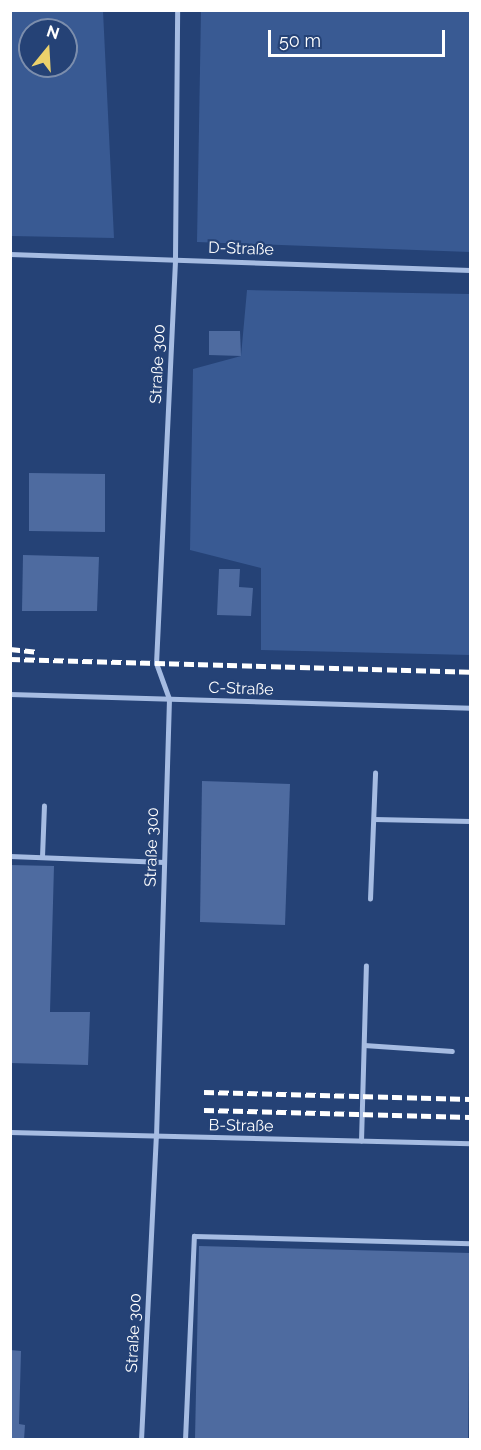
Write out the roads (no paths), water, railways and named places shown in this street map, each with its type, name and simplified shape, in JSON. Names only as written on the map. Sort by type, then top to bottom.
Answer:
[{"type":"lane","name":"Straße 300","points":[[141,1440],[156,1137],[169,699],[156,663],[175,258],[177,10]]},
{"type":"lane","name":"D-Straße","points":[[10,254],[471,270]]},
{"type":"lane","name":"C-Straße","points":[[10,694],[471,708]]},
{"type":"lane","points":[[370,899],[375,773]]},
{"type":"lane","points":[[42,857],[44,806]]},
{"type":"lane","points":[[374,819],[471,821]]},
{"type":"lane","points":[[10,856],[164,862]]},
{"type":"lane","points":[[361,1141],[366,966]]},
{"type":"lane","points":[[363,1045],[452,1051]]},
{"type":"lane","name":"B-Straße","points":[[10,1132],[471,1143]]},
{"type":"lane","points":[[185,1440],[194,1236],[471,1243]]},
{"type":"railway","points":[[10,649],[39,652]]},
{"type":"railway","points":[[10,659],[470,672]]},
{"type":"railway","points":[[204,1092],[470,1099]]},
{"type":"railway","points":[[204,1110],[470,1117]]}]
